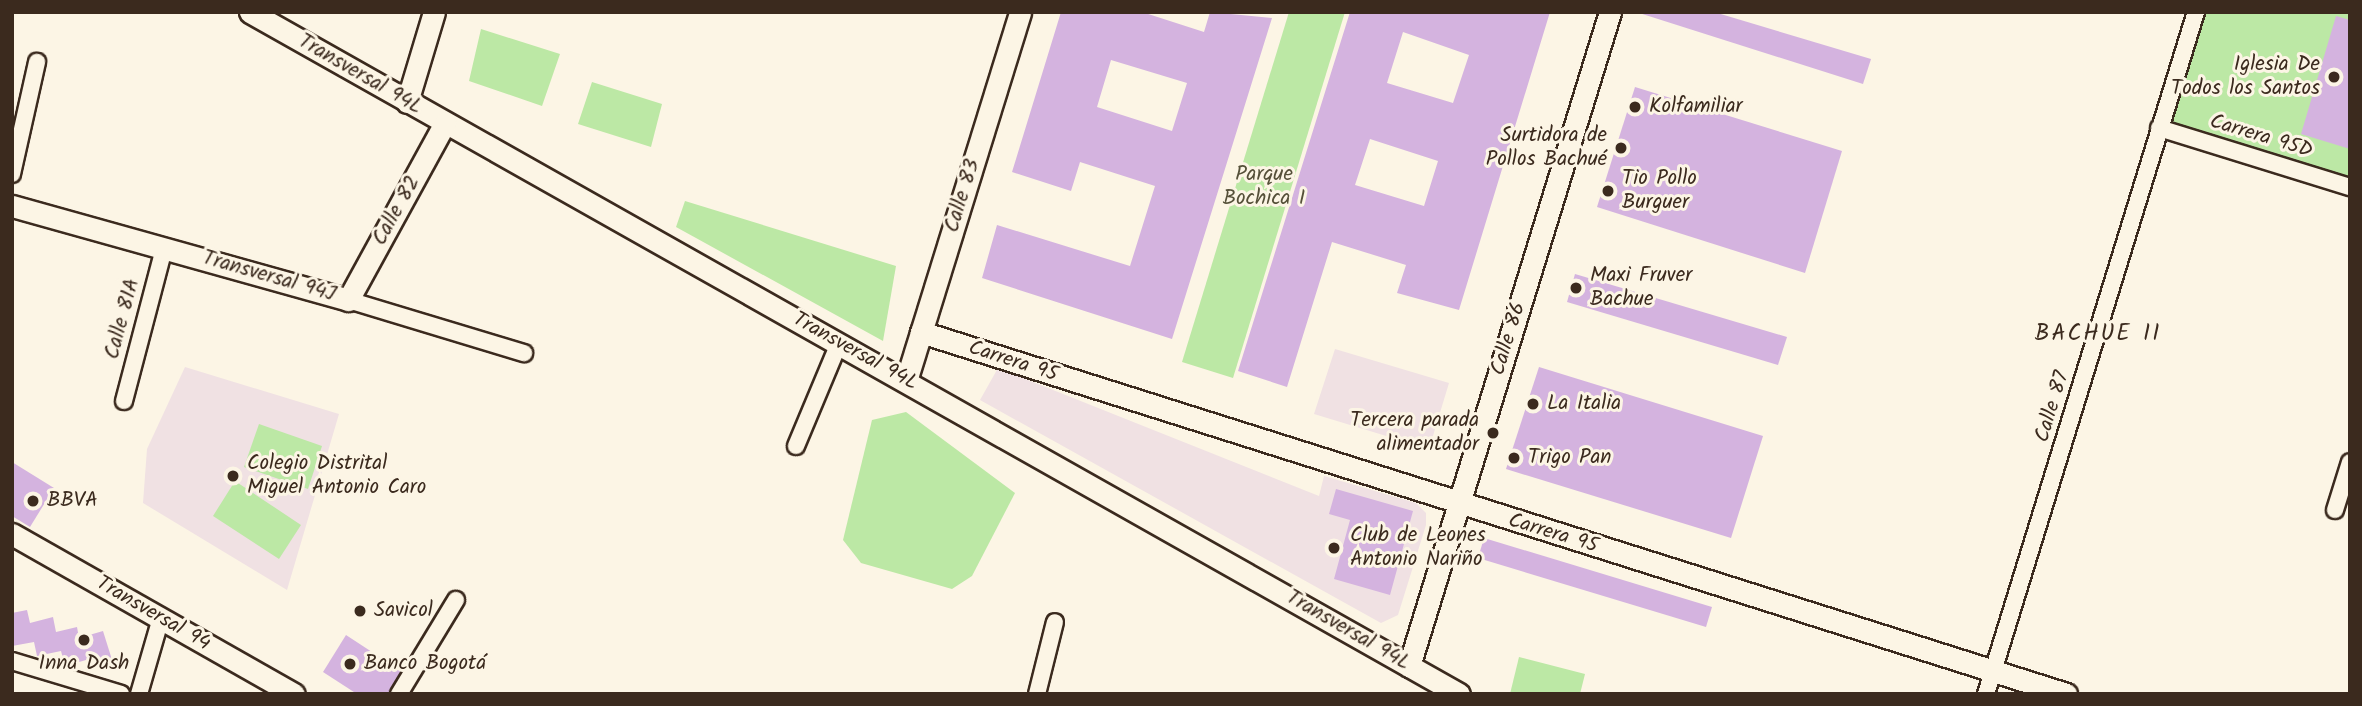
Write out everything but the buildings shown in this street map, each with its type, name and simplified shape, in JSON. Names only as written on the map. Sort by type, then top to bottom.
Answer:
[{"type":"street","name":"Transversal 94L","points":[[250,12],[1409,666],[1436,688],[1459,694]]},
{"type":"street","points":[[407,102],[434,12]]},
{"type":"street","name":"Calle 83","points":[[906,380],[1020,12]]},
{"type":"street","name":"Calle 86","points":[[1409,666],[1610,12]]},
{"type":"street","name":"Calle 87","points":[[1986,694],[2196,12]]},
{"type":"street","points":[[12,174],[37,62]]},
{"type":"street","name":"Calle 82","points":[[348,300],[445,123]]},
{"type":"street","name":"Carrera 95D","points":[[2159,128],[2350,187]]},
{"type":"street","name":"Transversal 94J","points":[[12,206],[348,300],[524,353]]},
{"type":"street","name":"Calle 81A","points":[[124,401],[164,248]]},
{"type":"street","name":"Carrera 95","points":[[921,332],[1458,506],[2066,694]]},
{"type":"street","points":[[796,446],[839,343]]},
{"type":"street","points":[[2335,510],[2350,462]]},
{"type":"street","name":"Transversal 94","points":[[12,534],[294,694]]},
{"type":"street","points":[[399,694],[456,600]]},
{"type":"street","points":[[139,694],[161,618]]},
{"type":"street","points":[[1037,694],[1055,622]]},
{"type":"street","points":[[12,661],[121,694]]},
{"type":"shaded area","points":[[1335,349],[1449,383],[1429,449],[1314,414]]},
{"type":"shaded area","name":"Colegio Distrital Miguel Antonio Caro","points":[[185,367],[339,414],[287,590],[143,503],[147,449]]},
{"type":"shaded area","points":[[998,368],[1319,496],[1324,476],[1416,503],[1426,513],[1426,525],[1398,615],[1381,623],[980,400]]},
{"type":"green space","name":"Parque Bochica I","points":[[1289,12],[1345,12],[1233,378],[1182,362]]},
{"type":"green space","points":[[2199,12],[2350,12],[2350,186],[2163,126]]},
{"type":"green space","points":[[481,29],[560,54],[542,106],[469,81]]},
{"type":"green space","points":[[592,82],[662,104],[651,147],[578,124]]},
{"type":"green space","points":[[685,201],[896,266],[883,341],[676,227]]},
{"type":"green space","points":[[906,412],[1015,493],[972,576],[952,589],[861,563],[843,540],[872,420]]},
{"type":"green space","points":[[259,424],[322,446],[308,489],[244,467]]},
{"type":"green space","points":[[235,481],[301,525],[279,559],[213,516]]},
{"type":"green space","points":[[1519,657],[1585,674],[1580,694],[1510,694]]},
{"type":"place","name":"Iglesia De Todos los Santos","points":[[2334,77]]},
{"type":"place","name":"Kolfamiliar","points":[[1635,107]]},
{"type":"place","name":"Surtidora de Pollos Bachué","points":[[1621,148]]},
{"type":"place","name":"Tio Pollo Burguer","points":[[1608,191]]},
{"type":"place","name":"Maxi Fruver Bachue","points":[[1576,288]]},
{"type":"place","name":"La Italia","points":[[1533,404]]},
{"type":"place","name":"Tercera parada alimentador","points":[[1493,433]]},
{"type":"place","name":"Trigo Pan","points":[[1514,458]]},
{"type":"place","name":"Colegio Distrital Miguel Antonio Caro","points":[[233,476]]},
{"type":"place","name":"BBVA","points":[[33,501]]},
{"type":"place","name":"Club de Leones Antonio Nariño","points":[[1334,548]]},
{"type":"place","name":"Savicol","points":[[360,611]]},
{"type":"place","name":"Inna Dash","points":[[84,640]]},
{"type":"place","name":"Banco Bogotá","points":[[350,664]]},
{"type":"district","name":"BACHUE II","points":[[2098,334]]}]
